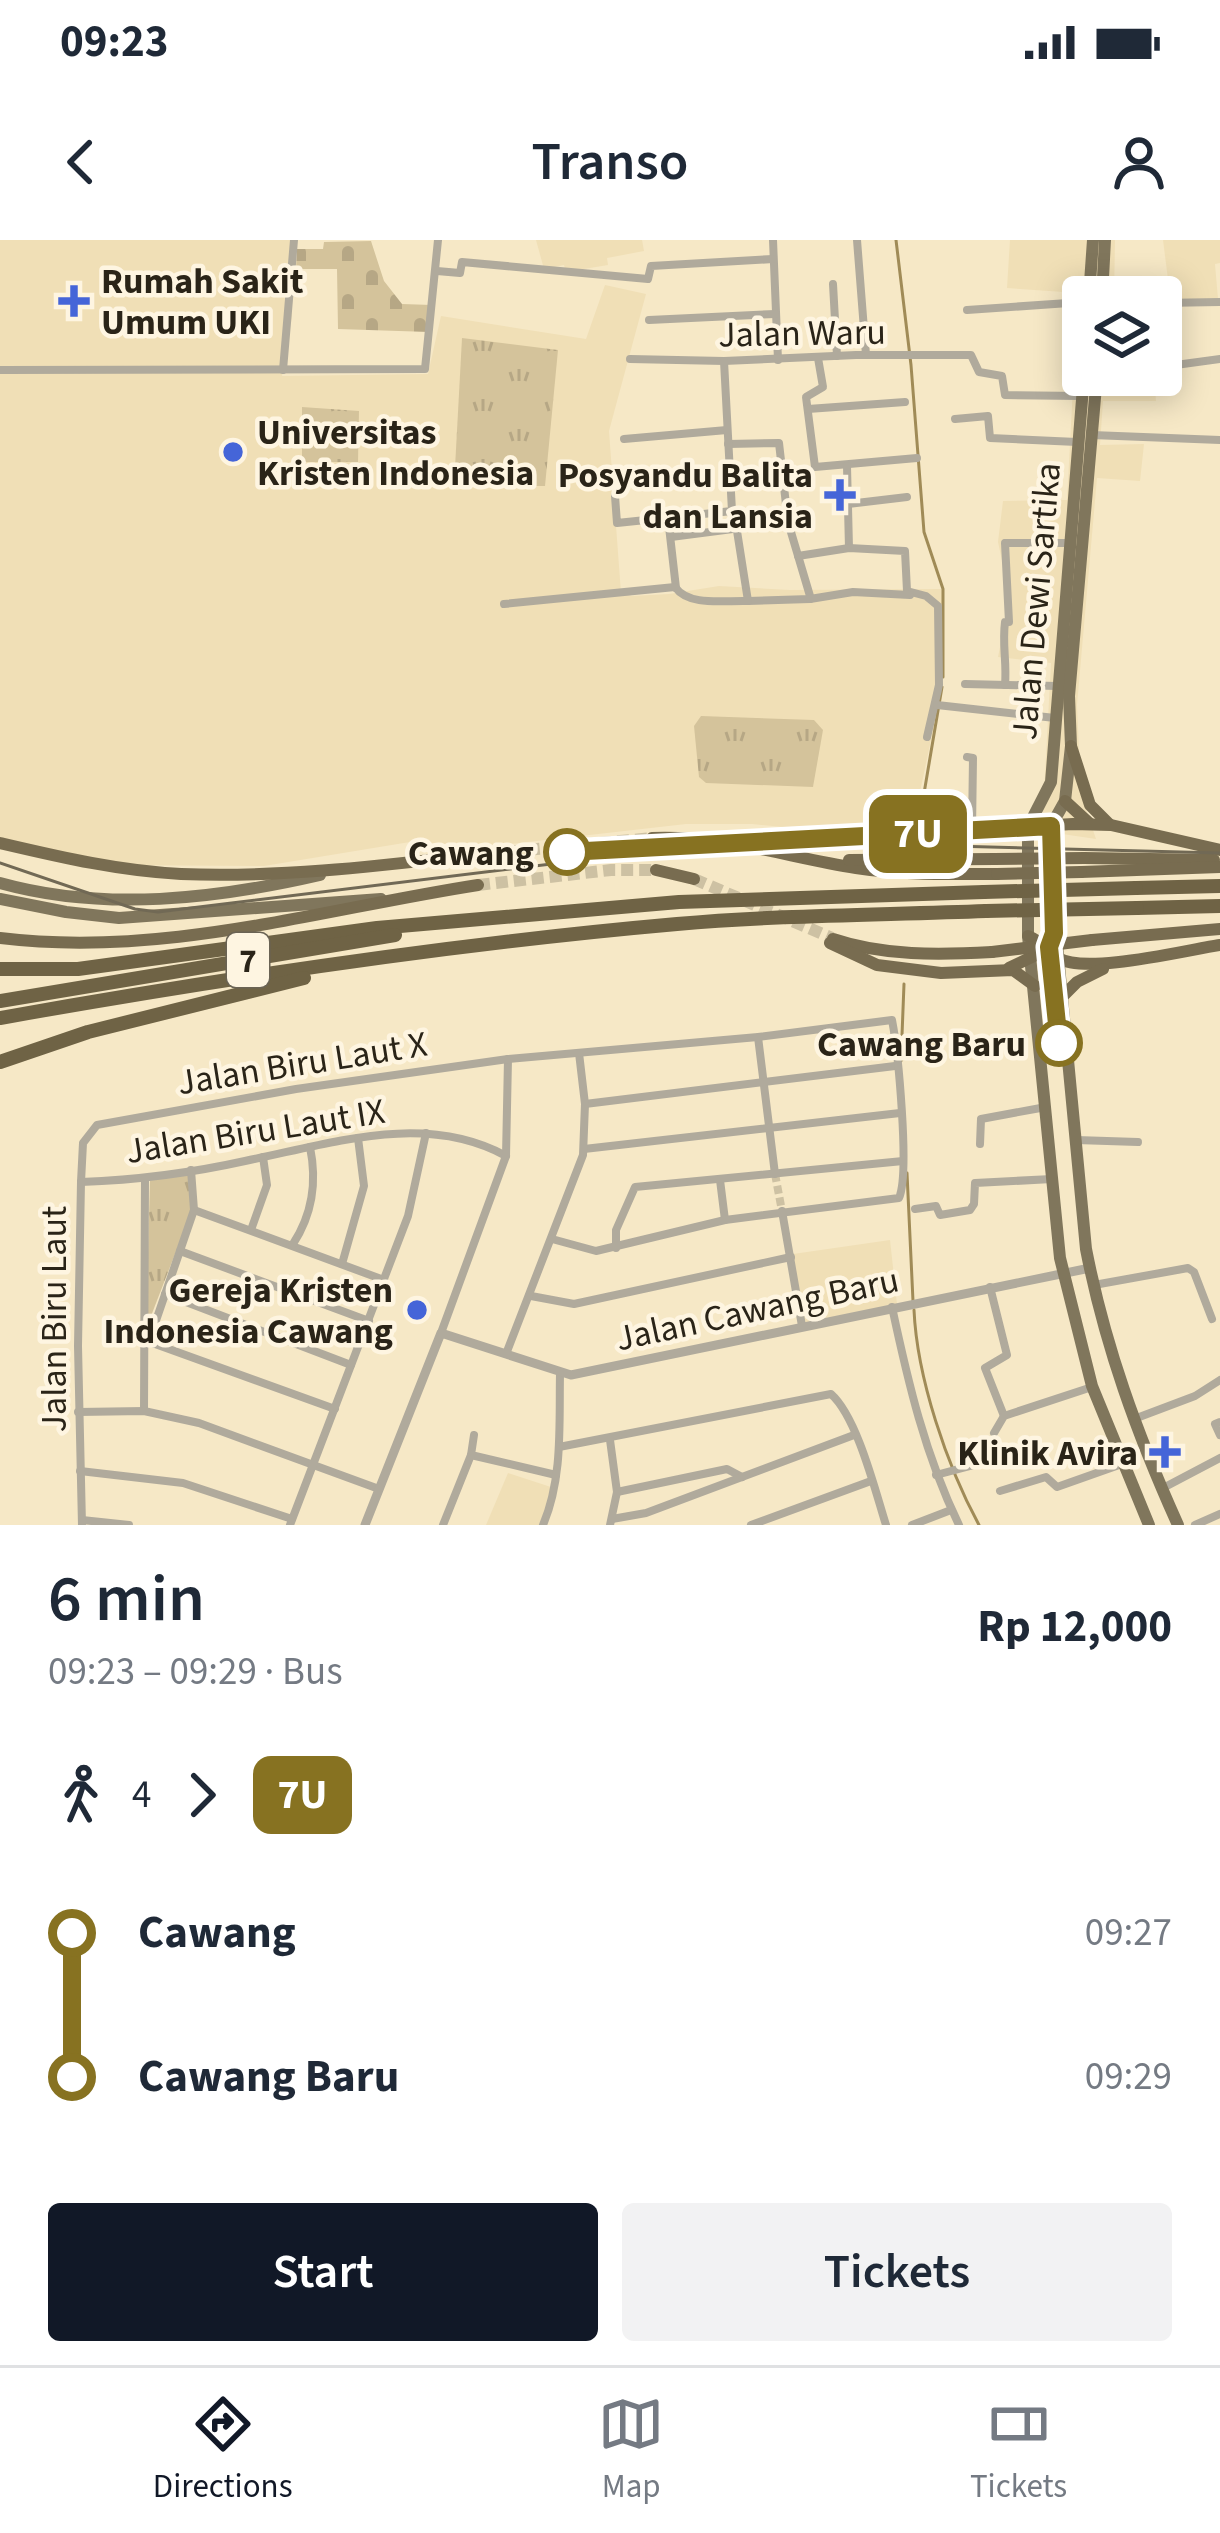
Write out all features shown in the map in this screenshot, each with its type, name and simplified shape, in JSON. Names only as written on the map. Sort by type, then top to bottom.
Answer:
[{"type":"highway","points":[[1071,746],[1090,805],[1111,825]]},
{"type":"highway","points":[[1065,801],[1090,824]]},
{"type":"highway","points":[[746,843],[1090,824],[1220,850]]},
{"type":"highway","points":[[652,838],[684,836],[746,843],[899,873],[997,874],[1083,865]]},
{"type":"highway","points":[[0,840],[98,865],[177,874],[287,872],[474,855]]},
{"type":"highway","points":[[0,856],[32,851]]},
{"type":"highway","points":[[818,860],[1220,864]]},
{"type":"highway","points":[[656,870],[694,879]]},
{"type":"highway","points":[[2,938],[84,945],[155,941],[478,885]]},
{"type":"highway","name":"7","points":[[3,1009],[489,919],[679,902],[1220,886]]},
{"type":"highway","name":"7","points":[[3,1009],[432,951],[682,923],[1220,906]]},
{"type":"highway","points":[[8,969],[104,966],[305,937],[489,919]]},
{"type":"highway","points":[[1035,986],[1024,975],[1003,970],[941,973],[877,965],[831,941],[947,955],[1220,929]]},
{"type":"highway","points":[[1028,936],[1091,965],[1220,945]]},
{"type":"highway","points":[[1003,970],[1054,946]]},
{"type":"highway","points":[[0,1062],[156,1013],[432,951]]},
{"type":"highway","points":[[1062,997],[1086,976],[1121,962]]},
{"type":"main road","points":[[1089,276],[1093,240]]},
{"type":"main road","points":[[1103,276],[1105,240]]},
{"type":"main road","name":"Jalan Dewi Sartika","points":[[1051,826],[1065,801],[1071,746],[1069,696],[1085,439],[1082,396]]},
{"type":"main road","name":"Jalan Dewi Sartika","points":[[1028,827],[1051,782],[1070,543],[1092,396]]},
{"type":"main road","points":[[1051,826],[1054,946],[1093,1285],[1132,1420],[1178,1525]]},
{"type":"main road","points":[[1028,827],[1028,936],[1063,1272],[1092,1386],[1149,1525]]},
{"type":"main road","points":[[0,884],[117,901],[208,894],[374,864]]},
{"type":"main road","points":[[0,898],[66,913],[119,918],[400,898]]},
{"type":"street","points":[[283,370],[294,240]]},
{"type":"street","points":[[0,370],[425,369],[438,240]]},
{"type":"street","points":[[773,240],[778,360]]},
{"type":"street","points":[[857,240],[866,355]]},
{"type":"street","points":[[437,271],[460,273],[463,262],[648,279],[651,266],[773,260]]},
{"type":"street","points":[[833,284],[837,356]]},
{"type":"street","points":[[967,310],[1062,301]]},
{"type":"street","points":[[1182,303],[1220,302]]},
{"type":"street","points":[[649,320],[776,314]]},
{"type":"street","name":"Jalan Waru","points":[[630,358],[724,361],[948,354],[974,357],[979,372],[1002,376],[1005,395],[1062,396]]},
{"type":"street","points":[[818,358],[823,387],[808,394],[815,467],[916,458]]},
{"type":"street","points":[[1182,364],[1220,358]]},
{"type":"street","points":[[615,496],[617,523],[732,512],[724,361]]},
{"type":"street","points":[[808,409],[905,402]]},
{"type":"street","points":[[956,419],[988,416],[989,438],[1220,440]]},
{"type":"street","points":[[624,439],[727,430]]},
{"type":"street","points":[[728,444],[779,443],[788,523],[810,599]]},
{"type":"street","points":[[848,466],[849,548]]},
{"type":"street","points":[[848,504],[907,497]]},
{"type":"street","points":[[668,518],[676,588],[692,599],[810,599],[853,592],[926,596],[938,606],[939,685],[927,737]]},
{"type":"street","points":[[671,537],[788,523]]},
{"type":"street","points":[[737,531],[748,601]]},
{"type":"street","points":[[1005,685],[1002,649],[1005,622],[1009,622],[1003,543],[1070,543]]},
{"type":"street","points":[[798,556],[849,548],[904,550],[910,595]]},
{"type":"street","points":[[504,604],[676,588]]},
{"type":"street","points":[[965,684],[1057,686]]},
{"type":"street","points":[[939,706],[1054,718]]},
{"type":"street","points":[[967,757],[973,758],[972,832]]},
{"type":"street","name":"Jalan Biru Laut X","points":[[104,1121],[508,1058],[758,1037],[892,1020],[896,1066]]},
{"type":"street","points":[[758,1037],[775,1174]]},
{"type":"street","points":[[505,1355],[584,1149],[579,1052]]},
{"type":"street","points":[[365,1525],[506,1156],[508,1058]]},
{"type":"street","points":[[552,1239],[586,1251],[616,1248],[725,1220],[902,1196],[896,1066],[585,1104]]},
{"type":"street","points":[[980,1144],[981,1119],[1046,1107]]},
{"type":"street","points":[[584,1149],[900,1113]]},
{"type":"street","name":"Jalan Biru Laut","points":[[82,1522],[78,1412],[83,1143],[104,1121]]},
{"type":"street","name":"Jalan Biru Laut IX","points":[[81,1182],[145,1179],[383,1133],[426,1133],[471,1142],[506,1156]]},
{"type":"street","points":[[80,1472],[183,1483],[291,1522],[417,1188],[426,1133]]},
{"type":"street","points":[[342,1264],[364,1186],[358,1138]]},
{"type":"street","points":[[1076,1140],[1138,1142]]},
{"type":"street","points":[[293,1244],[301,1233],[314,1185],[310,1147]]},
{"type":"street","points":[[251,1230],[266,1185],[262,1157]]},
{"type":"street","points":[[616,1248],[616,1230],[635,1187],[903,1161]]},
{"type":"street","points":[[146,1341],[194,1210],[191,1170]]},
{"type":"street","points":[[144,1411],[145,1179]]},
{"type":"street","points":[[915,1209],[936,1206],[939,1215],[970,1210],[975,1183],[1052,1179]]},
{"type":"street","points":[[720,1180],[725,1220]]},
{"type":"street","points":[[194,1210],[384,1280]]},
{"type":"street","points":[[782,1211],[802,1326]]},
{"type":"street","points":[[180,1250],[368,1321]]},
{"type":"street","points":[[531,1296],[574,1304],[791,1257]]},
{"type":"street","name":"Jalan Cawang Baru","points":[[441,1333],[560,1374],[631,1364],[1090,1268]]},
{"type":"street","points":[[1093,1285],[1188,1268],[1194,1272],[1212,1319]]},
{"type":"street","points":[[990,1286],[1007,1355],[985,1368],[1004,1416]]},
{"type":"street","points":[[165,1294],[351,1366]]},
{"type":"street","points":[[892,1307],[913,1403],[958,1525]]},
{"type":"street","points":[[146,1341],[335,1409]]},
{"type":"street","points":[[543,1525],[556,1474],[560,1374]]},
{"type":"street","points":[[1132,1420],[1195,1396],[1220,1380]]},
{"type":"street","points":[[994,1433],[1004,1416],[1092,1386]]},
{"type":"street","points":[[559,1447],[824,1394],[836,1397],[854,1435],[886,1525]]},
{"type":"street","points":[[78,1412],[144,1411],[199,1423],[379,1489]]},
{"type":"street","points":[[1220,1422],[1215,1424],[1220,1436]]},
{"type":"street","points":[[610,1440],[617,1492],[611,1522],[854,1435]]},
{"type":"street","points":[[442,1525],[471,1455],[474,1436]]},
{"type":"street","points":[[936,1475],[1034,1449]]},
{"type":"street","points":[[471,1455],[556,1474]]},
{"type":"street","points":[[1162,1489],[1220,1458]]},
{"type":"street","points":[[1000,1491],[1046,1477],[1057,1487],[1122,1464]]},
{"type":"street","points":[[617,1492],[727,1469],[742,1477]]},
{"type":"street","points":[[751,1525],[871,1481]]},
{"type":"street","points":[[912,1525],[951,1510]]},
{"type":"street","points":[[1195,1525],[1219,1516]]},
{"type":"street","points":[[82,1522],[129,1525]]},
{"type":"shaded area","points":[[0,240],[293,240],[292,316],[282,376],[428,374],[441,316],[586,339],[605,285],[646,294],[609,431],[621,593],[669,594],[719,586],[943,589],[938,707],[910,839],[752,824],[686,824],[475,848],[416,841],[264,866],[103,865],[0,838]]},
{"type":"shaded area","points":[[536,240],[642,240],[644,251],[607,258],[608,265],[566,272],[564,265],[544,269]]},
{"type":"shaded area","points":[[1010,240],[1115,240],[1114,276],[1062,276],[1062,292],[1007,288]]},
{"type":"shaded area","points":[[1163,240],[1220,240],[1220,263],[1215,264],[1218,299],[1182,302],[1182,276],[1168,276]]},
{"type":"shaded area","points":[[1073,396],[1156,396],[1156,401],[1103,401],[1100,445],[1144,444],[1140,481],[1097,478],[1077,705],[1081,794],[1096,839],[1042,831],[1051,663],[998,657],[1010,598],[998,542],[1003,501],[1067,500]]},
{"type":"shaded area","points":[[890,1240],[897,1304],[803,1323],[793,1254]]},
{"type":"shaded area","points":[[508,1473],[554,1488],[539,1525],[486,1525]]},
{"type":"green space","points":[[371,241],[384,281],[402,304],[432,305],[429,332],[338,329],[337,269],[296,269],[297,249],[323,249],[324,242]]},
{"type":"green space","points":[[462,338],[558,350],[545,486],[454,486]]},
{"type":"green space","points":[[302,407],[359,411],[358,462],[302,462]]},
{"type":"green space","points":[[701,716],[814,720],[823,730],[813,787],[706,783],[699,777],[694,726]]},
{"type":"green space","points":[[189,1173],[192,1210],[146,1329],[150,1180]]},
{"type":"waterway","points":[[896,240],[924,532],[943,589],[943,677]]},
{"type":"waterway","points":[[919,823],[942,687]]},
{"type":"waterway","points":[[901,1061],[904,984]]},
{"type":"waterway","points":[[907,1173],[913,1301]]},
{"type":"waterway","points":[[914,1310],[921,1364],[936,1421],[979,1525]]},
{"type":"tunnel","points":[[474,855],[652,838]]},
{"type":"tunnel","points":[[478,885],[611,870],[656,870]]},
{"type":"tunnel","points":[[694,879],[832,938]]},
{"type":"tunnel","points":[[775,1174],[782,1211]]},
{"type":"tram line","points":[[0,863],[135,909],[158,912],[716,844],[1220,853]]},
{"type":"bus line","name":"7U","points":[[567,852],[1051,826],[1054,933],[1049,947],[1059,1043]]},
{"type":"place","name":"Rumah Sakit Umum UKI","points":[[74,301]]},
{"type":"place","name":"Universitas Kristen Indonesia","points":[[233,452]]},
{"type":"place","name":"Posyandu Balita dan Lansia","points":[[840,495]]},
{"type":"place","name":"Cawang","points":[[567,852]]},
{"type":"place","name":"Cawang Baru","points":[[1059,1043]]},
{"type":"place","name":"Gereja Kristen Indonesia Cawang","points":[[417,1310]]},
{"type":"place","name":"Klinik Avira","points":[[1165,1452]]}]
